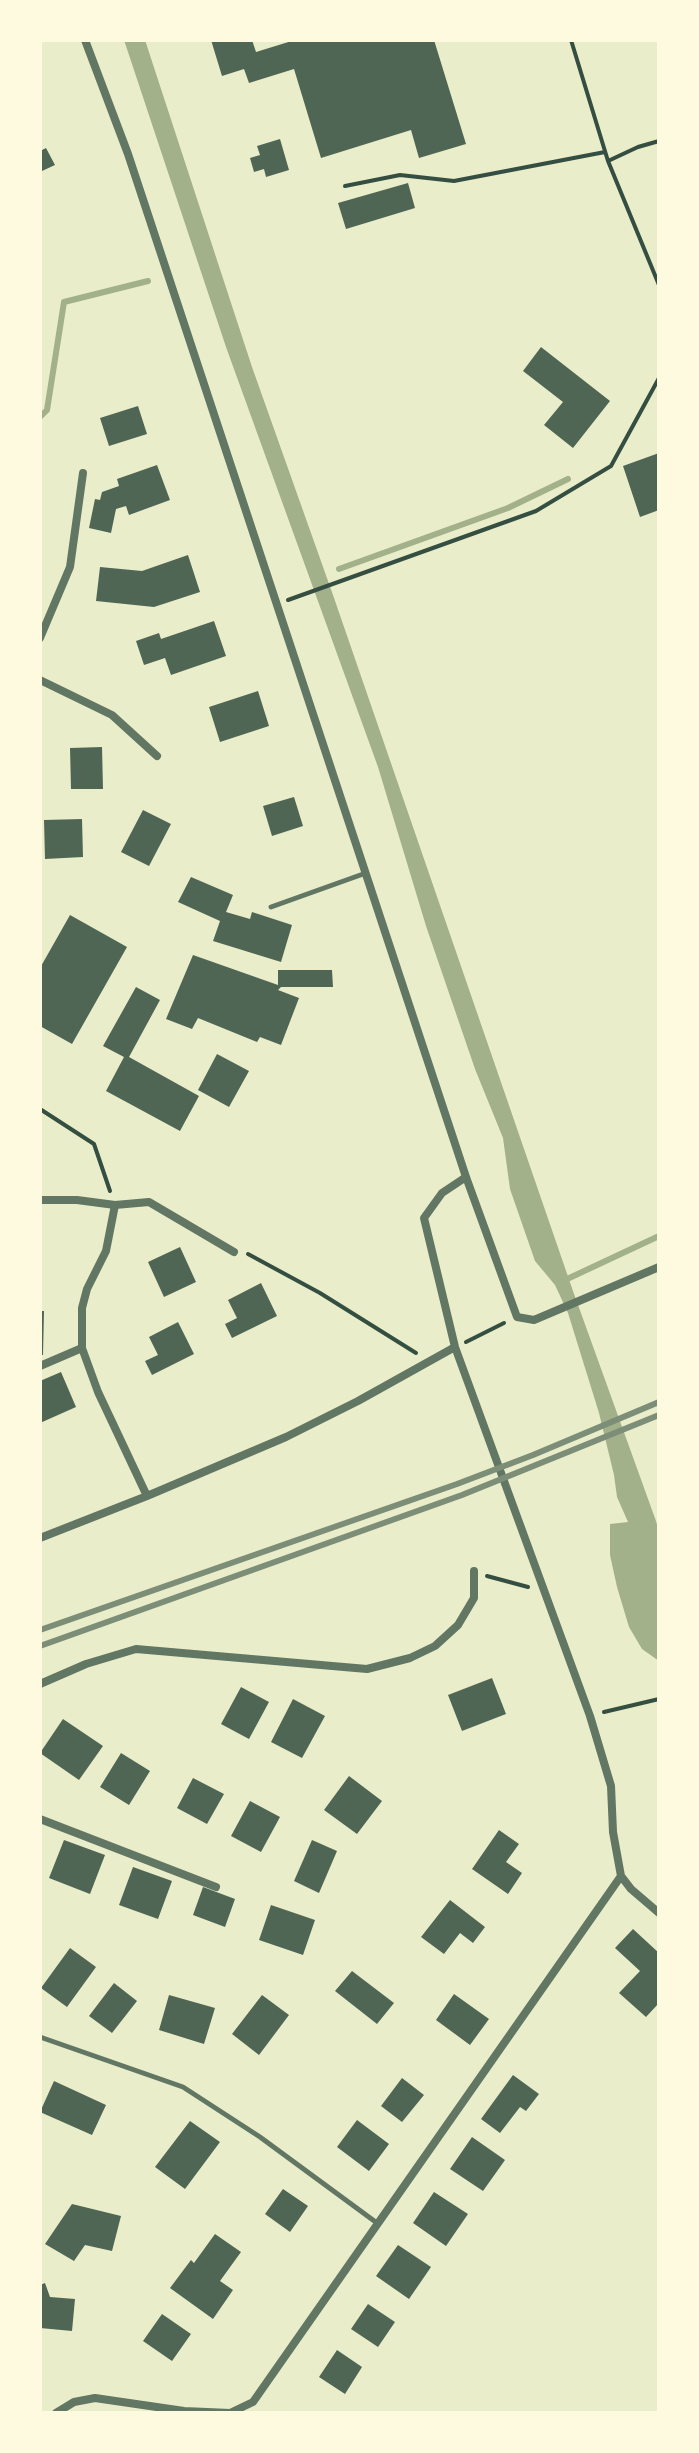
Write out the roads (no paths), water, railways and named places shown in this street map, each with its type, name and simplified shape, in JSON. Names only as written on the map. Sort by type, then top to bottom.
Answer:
[{"type":"street","points":[[85,40],[128,154],[466,1177],[517,1317],[534,1320],[659,1267]]},
{"type":"street","points":[[40,638],[70,567],[83,473]]},
{"type":"street","points":[[40,680],[112,715],[157,756]]},
{"type":"street","points":[[466,1177],[442,1193],[424,1218],[455,1347],[590,1716],[611,1786],[613,1832],[621,1876],[659,1913]]},
{"type":"street","points":[[40,1200],[77,1200],[115,1205],[149,1202],[234,1252]]},
{"type":"street","points":[[115,1205],[106,1251],[87,1289],[82,1308],[82,1348],[98,1392],[147,1496]]},
{"type":"street","points":[[40,1538],[286,1437],[455,1347]]},
{"type":"street","points":[[40,1366],[82,1348]]},
{"type":"street","points":[[40,1684],[86,1664],[136,1649],[367,1669],[410,1658],[435,1646],[458,1625],[474,1598],[474,1571]]},
{"type":"street","points":[[40,1819],[216,1887]]},
{"type":"street","points":[[56,2413],[74,2402],[95,2398],[184,2411],[230,2413],[253,2402],[621,1876]]},
{"type":"lane","points":[[271,907],[367,873]]},
{"type":"lane","points":[[40,2037],[183,2087],[260,2137],[377,2223]]},
{"type":"waterway","points":[[40,417],[47,410],[64,302],[148,281]]},
{"type":"waterway","points":[[339,569],[508,508],[568,479]]},
{"type":"waterway","points":[[565,1280],[659,1236]]},
{"type":"railway","points":[[40,1630],[457,1484],[659,1402]]},
{"type":"railway","points":[[40,1646],[462,1495],[659,1415]]}]
